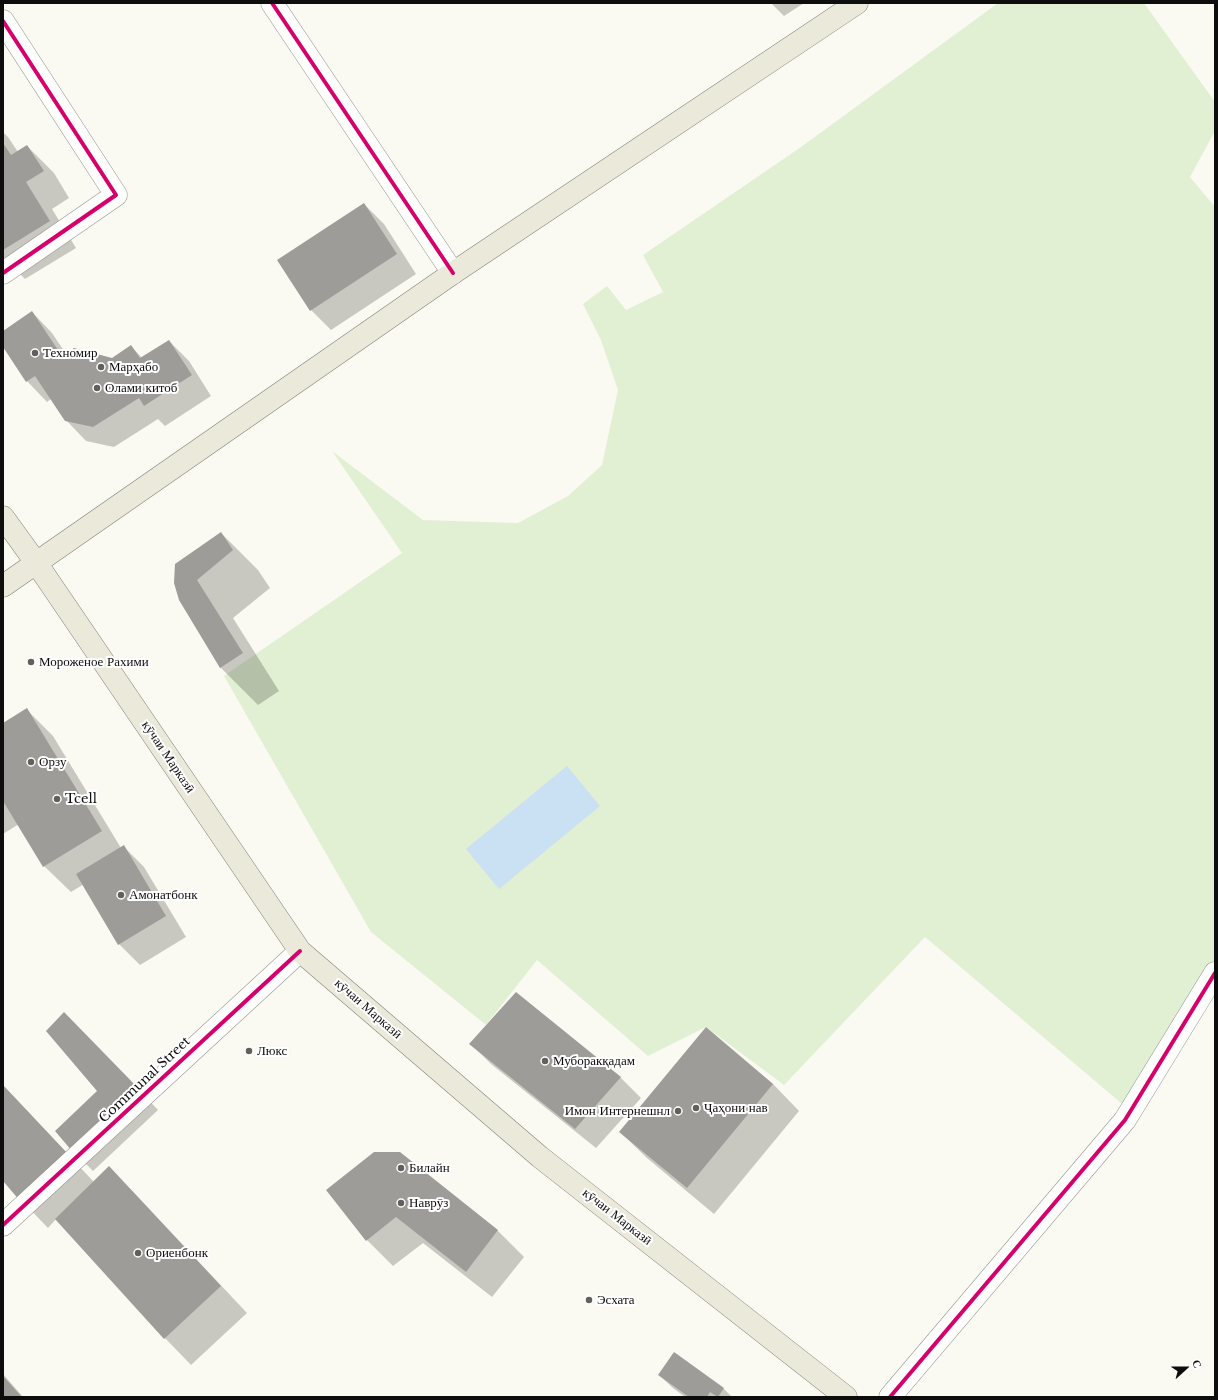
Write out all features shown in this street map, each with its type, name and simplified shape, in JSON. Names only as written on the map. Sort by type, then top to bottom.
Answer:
[{"type":"main road","points":[[3,586],[37,564],[452,273],[857,3]]},
{"type":"main road","name":"кӯчаи Марказӣ","points":[[3,517],[37,564],[300,951],[540,1157],[846,1397]]},
{"type":"street","points":[[272,3],[452,273]]},
{"type":"street","points":[[3,21],[116,196],[3,273]]},
{"type":"street","name":"Communal Street","points":[[3,1225],[300,951]]},
{"type":"street","points":[[890,1397],[1124,1120],[1215,973]]},
{"type":"green space","points":[[998,3],[1144,3],[1215,102],[1215,131],[1190,177],[1215,207],[1215,965],[1134,1114],[925,937],[784,1085],[706,1027],[648,1056],[537,960],[486,1025],[371,932],[224,676],[402,553],[332,451],[423,520],[518,523],[568,496],[602,465],[618,390],[601,340],[583,304],[607,286],[626,310],[663,292],[643,255],[801,147]]},
{"type":"water","points":[[567,766],[600,806],[499,889],[466,849]]},
{"type":"building","points":[[3,143],[11,155],[27,145],[44,171],[26,182],[50,221],[3,250]]},
{"type":"building","points":[[364,203],[397,254],[310,311],[277,260]]},
{"type":"building","name":"Марҳабо","points":[[32,311],[62,356],[74,348],[112,358],[131,345],[140,358],[169,340],[192,375],[144,406],[139,398],[93,427],[65,421],[35,376],[26,382],[3,347],[3,331]]},
{"type":"building","points":[[221,532],[233,550],[197,580],[243,653],[220,668],[179,600],[174,583],[175,564]]},
{"type":"building","name":"Орзу","points":[[27,708],[102,831],[43,867],[3,801],[3,723]]},
{"type":"building","name":"Амонатбонк","points":[[124,845],[166,916],[118,945],[76,874]]},
{"type":"building","name":"Муборакқадам","points":[[516,992],[621,1077],[575,1129],[469,1044]]},
{"type":"building","points":[[64,1012],[139,1089],[72,1151],[55,1131],[97,1091],[46,1031]]},
{"type":"building","name":"Ҷаҳони нав","points":[[706,1027],[773,1084],[687,1188],[619,1132]]},
{"type":"building","points":[[3,1085],[69,1155],[21,1202],[3,1181]]},
{"type":"building","name":"Наврӯз","points":[[374,1152],[400,1152],[498,1230],[466,1272],[396,1217],[366,1241],[326,1190]]},
{"type":"building","name":"Ориенбонк","points":[[109,1166],[221,1286],[164,1339],[55,1219]]},
{"type":"building","points":[[674,1352],[724,1388],[718,1397],[710,1392],[707,1397],[689,1397],[658,1375]]},
{"type":"building","points":[[3,1376],[21,1396],[20,1397],[3,1397]]},
{"type":"cycle path","points":[[272,3],[453,273]]},
{"type":"cycle path","points":[[3,21],[116,195],[3,273]]},
{"type":"cycle path","points":[[3,1225],[300,951]]},
{"type":"cycle path","points":[[890,1397],[1125,1120],[1215,973]]},
{"type":"place","name":"Техномир","points":[[35,353]]},
{"type":"place","name":"Марҳабо","points":[[101,367]]},
{"type":"place","name":"Олами китоб","points":[[97,388]]},
{"type":"place","name":"Мороженое Рахими","points":[[31,662]]},
{"type":"place","name":"Орзу","points":[[31,762]]},
{"type":"place","name":"Tcell","points":[[57,799]]},
{"type":"place","name":"Амонатбонк","points":[[121,895]]},
{"type":"place","name":"Люкс","points":[[249,1051]]},
{"type":"place","name":"Муборакқадам","points":[[545,1061]]},
{"type":"place","name":"Ҷаҳони нав","points":[[696,1108]]},
{"type":"place","name":"Имон Интернешнл","points":[[678,1111]]},
{"type":"place","name":"Билайн","points":[[401,1168]]},
{"type":"place","name":"Наврӯз","points":[[401,1203]]},
{"type":"place","name":"Ориенбонк","points":[[138,1253]]},
{"type":"place","name":"Эсхата","points":[[589,1300]]}]
